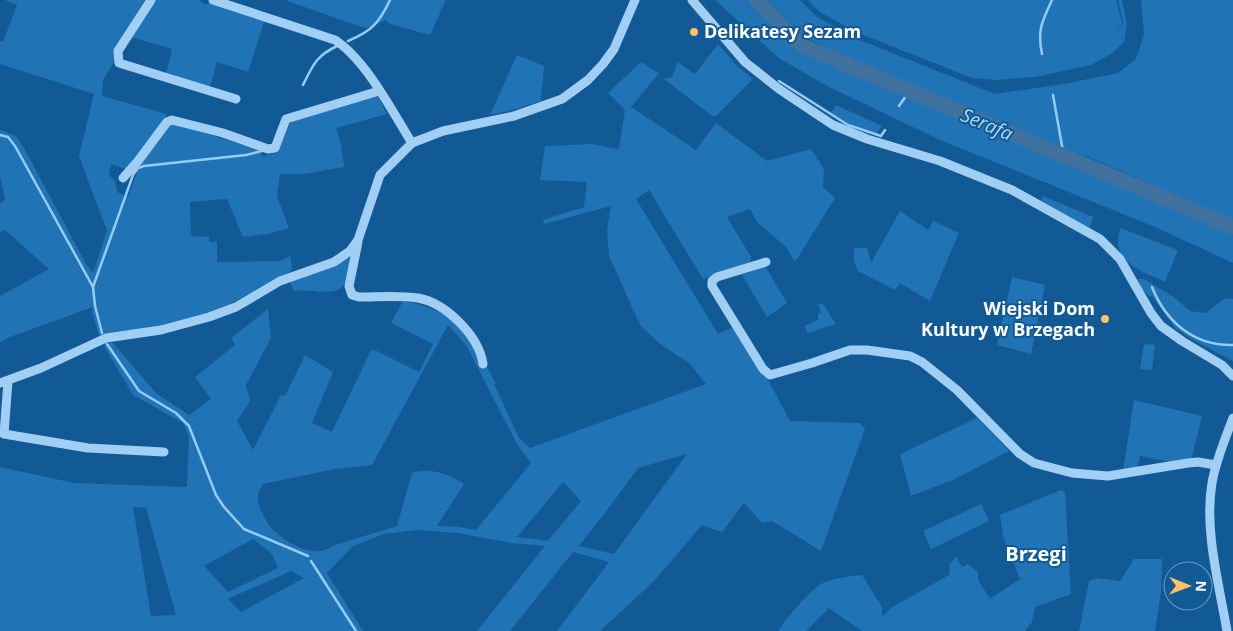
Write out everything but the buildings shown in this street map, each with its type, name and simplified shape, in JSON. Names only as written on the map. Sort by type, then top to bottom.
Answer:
[{"type":"street","points":[[151,0],[118,51],[119,63],[236,99]]},
{"type":"street","points":[[213,0],[335,40],[344,46],[358,61],[412,143]]},
{"type":"street","points":[[483,364],[482,356],[472,336],[464,326],[446,312],[428,302],[418,298],[358,297],[352,295],[349,286],[358,240],[380,175],[412,143],[443,131],[514,116],[562,99],[588,80],[603,64],[614,49],[635,0]]},
{"type":"street","points":[[692,0],[744,62],[823,119],[857,136],[926,156],[1012,190],[1100,239],[1112,249],[1124,264],[1144,302],[1161,326],[1182,341],[1214,359],[1233,375]]},
{"type":"street","points":[[123,178],[167,122],[172,120],[223,133],[268,149],[275,148],[286,120],[379,91]]},
{"type":"street","points":[[164,452],[88,448],[4,434],[4,382],[41,368],[106,338],[178,326],[209,318],[236,307],[280,281],[334,262],[350,251],[358,240]]},
{"type":"street","points":[[766,262],[717,277],[712,281],[712,286],[763,369],[770,375],[850,350],[867,350],[910,356],[922,362],[957,390],[1020,454],[1034,463],[1072,472],[1108,476],[1188,463],[1198,462],[1216,465]]},
{"type":"street","points":[[1227,631],[1210,518],[1211,492],[1216,465],[1233,418]]},
{"type":"shaded area","points":[[5,0],[145,0],[115,50],[114,62],[103,80],[102,96],[167,114],[145,147],[126,169],[111,164],[109,175],[115,181],[117,192],[128,197],[140,165],[164,131],[171,125],[179,125],[256,149],[263,156],[277,153],[291,121],[377,95],[387,114],[336,128],[344,167],[303,174],[280,174],[277,196],[289,228],[268,234],[243,237],[227,199],[190,202],[191,236],[209,237],[209,242],[217,242],[217,262],[281,261],[290,256],[291,271],[242,298],[190,319],[148,328],[106,333],[99,336],[92,312],[93,307],[0,342],[0,296],[49,269],[5,230],[0,233],[0,203],[5,200],[0,175],[0,130],[16,136],[24,148],[86,264],[93,273],[107,231],[79,156],[94,94],[0,64],[0,41],[3,42],[17,5]]},
{"type":"shaded area","points":[[155,0],[198,0],[206,5],[209,3],[265,19],[248,72],[217,62],[210,87],[166,74],[172,49],[131,37]]},
{"type":"shaded area","points":[[285,0],[446,0],[430,35],[390,24],[386,20],[367,28],[361,27]]},
{"type":"shaded area","points":[[715,0],[750,0],[804,54],[1233,233],[1233,263],[1155,227],[940,140],[827,86],[779,58]]},
{"type":"shaded area","points":[[766,0],[800,0],[816,16],[852,37],[995,94],[1069,83],[1118,73],[1136,59],[1144,34],[1141,0],[1233,0],[1233,220],[1093,159],[827,49],[805,37]]},
{"type":"shaded area","points":[[808,0],[1116,0],[1122,23],[1112,39],[1123,23],[1118,0],[1122,0],[1127,24],[1124,42],[1111,54],[1091,65],[1035,77],[997,80],[972,78],[856,32],[820,12]]},
{"type":"shaded area","points":[[718,44],[736,65],[753,79],[716,116],[712,116],[664,79],[672,77],[678,62],[695,74]]},
{"type":"shaded area","points":[[517,55],[544,66],[541,101],[490,115]]},
{"type":"shaded area","points":[[641,62],[659,73],[631,107],[696,150],[716,123],[767,161],[811,149],[824,169],[823,187],[835,198],[797,259],[794,261],[786,247],[757,222],[750,209],[727,217],[751,257],[750,264],[703,279],[649,190],[636,199],[718,334],[731,328],[737,332],[759,371],[768,380],[790,421],[860,423],[865,429],[821,551],[772,521],[762,523],[744,503],[722,532],[702,525],[654,581],[600,631],[557,631],[609,562],[573,552],[510,631],[477,631],[545,546],[511,543],[458,533],[416,530],[384,534],[353,546],[327,573],[363,631],[0,631],[0,467],[74,483],[187,487],[189,436],[183,423],[133,395],[104,346],[112,342],[157,394],[189,415],[211,399],[195,377],[235,345],[231,338],[268,309],[271,338],[246,385],[250,401],[237,421],[253,450],[281,395],[285,396],[305,355],[333,372],[312,423],[332,432],[371,350],[377,351],[419,372],[433,344],[391,323],[403,301],[421,305],[438,312],[454,322],[468,335],[496,383],[494,384],[519,438],[530,448],[706,384],[689,363],[660,344],[640,325],[609,256],[607,230],[611,206],[544,224],[543,220],[584,207],[587,182],[540,180],[545,146],[591,144],[619,149],[625,110],[608,93]],"holes":[[[448,325],[466,345],[517,444],[531,463],[476,530],[437,526],[464,484],[452,477],[432,471],[412,473],[397,526],[338,544],[322,551],[305,550],[289,542],[275,532],[259,506],[258,498],[263,484],[335,469],[372,465]],[[687,454],[614,554],[579,546],[638,468]],[[563,482],[581,501],[548,541],[517,537]],[[133,507],[146,508],[176,615],[151,616]],[[253,539],[272,554],[278,568],[228,592],[204,566]],[[291,571],[304,578],[241,612],[228,599]]]},
{"type":"shaded area","points":[[836,105],[882,126],[877,133],[856,128],[831,113]]},
{"type":"shaded area","points":[[1043,196],[1093,217],[1090,228],[1041,201]]},
{"type":"shaded area","points":[[900,211],[928,230],[933,221],[959,233],[930,301],[900,283],[895,290],[858,271],[854,262],[854,248],[867,248],[871,263]]},
{"type":"shaded area","points":[[1120,228],[1178,250],[1165,282],[1136,268],[1123,257],[1118,243]]},
{"type":"shaded area","points":[[348,258],[351,259],[351,263],[346,280],[341,287],[330,292],[294,291],[289,280],[322,271]]},
{"type":"shaded area","points":[[765,266],[787,303],[767,317],[742,275]]},
{"type":"shaded area","points":[[1012,277],[1045,285],[1031,354],[997,345]]},
{"type":"shaded area","points":[[1138,279],[1144,279],[1175,298],[1190,311],[1206,313],[1225,298],[1233,299],[1233,361],[1176,329],[1152,296],[1150,297],[1140,287]]},
{"type":"shaded area","points":[[818,304],[823,304],[836,324],[808,333],[804,326],[818,320],[818,314],[821,312]]},
{"type":"shaded area","points":[[1144,344],[1155,345],[1152,370],[1140,369]]},
{"type":"shaded area","points":[[1134,400],[1202,416],[1191,461],[1171,462],[1140,456],[1137,470],[1123,471]]},
{"type":"shaded area","points":[[977,418],[1009,451],[955,479],[911,496],[900,454]]},
{"type":"shaded area","points":[[1061,490],[1065,492],[1071,594],[1035,607],[1032,622],[1025,631],[862,631],[829,608],[806,631],[778,631],[799,604],[818,586],[833,580],[852,576],[862,575],[882,607],[882,617],[891,608],[949,575],[950,564],[956,556],[962,567],[968,564],[978,572],[978,580],[990,599],[1020,579],[1003,537],[1000,515]]},
{"type":"shaded area","points":[[981,504],[989,521],[931,549],[923,531]]},
{"type":"shaded area","points":[[1134,559],[1162,559],[1161,592],[1155,631],[1079,631],[1089,581],[1096,578],[1120,581]]},
{"type":"waterway","points":[[348,41],[369,30],[382,15],[390,0]]},
{"type":"waterway","name":"Serafa","points":[[756,0],[803,46],[1233,227]]},
{"type":"waterway","points":[[1042,54],[1041,26],[1052,0]]},
{"type":"waterway","points":[[303,85],[320,57],[337,46]]},
{"type":"waterway","points":[[779,81],[848,125],[881,136],[885,130]]},
{"type":"waterway","points":[[899,106],[910,90]]},
{"type":"waterway","points":[[1053,95],[1064,157]]},
{"type":"waterway","points":[[0,135],[8,137],[15,146],[93,287],[95,306],[102,333]]},
{"type":"waterway","points":[[93,287],[133,175],[138,168],[246,155],[262,151]]},
{"type":"waterway","points":[[1152,287],[1165,311],[1183,330],[1206,341],[1233,345]]},
{"type":"waterway","points":[[107,344],[139,391],[176,413],[189,426],[216,495],[244,529],[308,556]]},
{"type":"waterway","points":[[311,561],[356,631]]},
{"type":"place","name":"Delikatesy Sezam","points":[[694,32]]},
{"type":"place","name":"Wiejski Dom Kultury w Brzegach","points":[[1105,319]]},
{"type":"district","name":"Brzegi","points":[[1036,554]]}]
